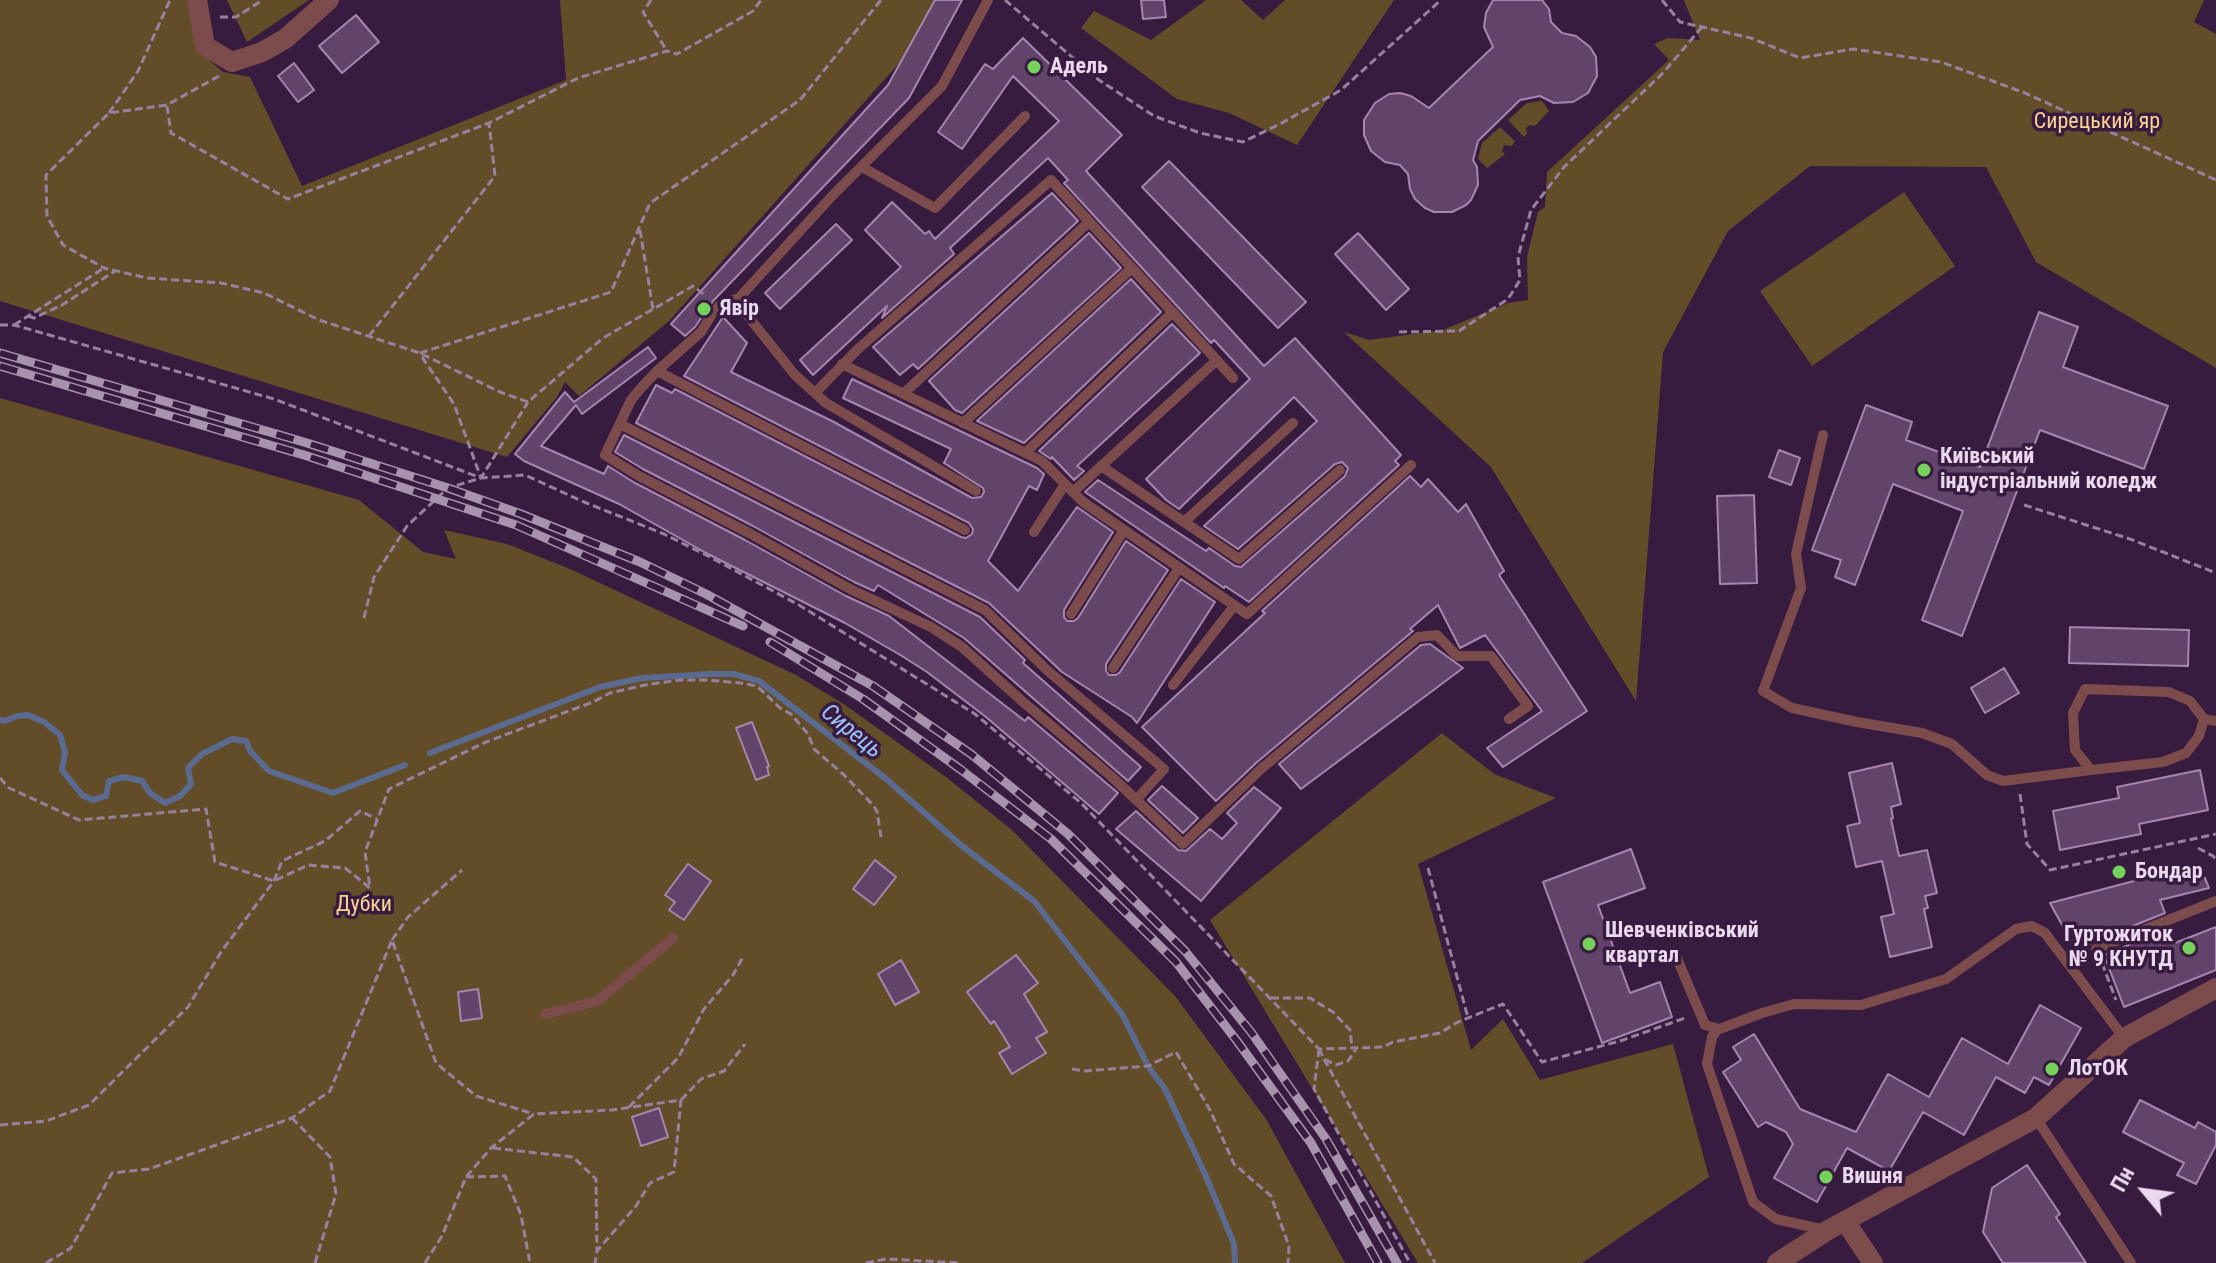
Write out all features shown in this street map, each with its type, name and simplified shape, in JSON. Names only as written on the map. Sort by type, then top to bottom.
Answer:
[{"type":"street","points":[[198,8],[205,46],[232,62],[262,52],[285,39],[329,0]]},
{"type":"street","points":[[1777,1263],[1837,1226],[2036,1118],[2124,1038],[2216,988]]},
{"type":"street","points":[[1837,1226],[1873,1263]]},
{"type":"lane","points":[[988,0],[942,86],[832,196],[739,298],[719,306],[701,332],[657,371],[631,400],[605,455],[850,589],[931,627],[962,647],[1183,844],[1261,769],[1418,637],[1437,635],[1457,656],[1491,656],[1528,706],[1509,719]]},
{"type":"lane","points":[[862,167],[935,208],[1025,116]]},
{"type":"lane","points":[[815,393],[858,349],[1051,180],[1233,378]]},
{"type":"lane","points":[[903,394],[1089,222]]},
{"type":"lane","points":[[963,423],[1132,268]]},
{"type":"lane","points":[[735,300],[795,375],[826,403],[976,491]]},
{"type":"lane","points":[[1025,453],[1173,312]]},
{"type":"lane","points":[[1034,532],[1069,488],[1101,466],[1217,360]]},
{"type":"lane","points":[[842,364],[1042,461],[1083,502],[1247,614],[1411,465]]},
{"type":"lane","points":[[657,371],[965,530]]},
{"type":"lane","points":[[1184,522],[1293,423]]},
{"type":"lane","points":[[620,424],[985,610],[1048,671],[1164,769],[1136,800]]},
{"type":"lane","points":[[1823,435],[1796,554],[1801,588],[1763,691],[1792,708],[1922,733],[1952,744],[1987,775],[2003,781],[2163,762],[2186,753],[2199,736],[2204,719]]},
{"type":"lane","points":[[1101,466],[1239,559],[1340,470]]},
{"type":"lane","points":[[1071,614],[1124,530]]},
{"type":"lane","points":[[1113,668],[1179,568]]},
{"type":"lane","points":[[1173,685],[1234,606]]},
{"type":"lane","points":[[2091,770],[2075,750],[2073,713],[2085,689],[2169,692],[2190,701],[2204,719],[2216,721]]},
{"type":"lane","points":[[2096,949],[2216,901]]},
{"type":"lane","points":[[1837,1226],[1776,1219],[1753,1202],[1707,1064],[1712,1037],[1719,1029],[1794,1004],[1861,1005],[1946,979],[2016,929],[2032,926],[2045,933],[2124,1038]]},
{"type":"lane","points":[[546,1014],[598,1001],[673,938]]},
{"type":"lane","points":[[1676,956],[1705,1025],[1719,1029]]},
{"type":"lane","points":[[2036,1118],[2131,1263]]},
{"type":"path","points":[[170,0],[138,71],[109,113],[46,175],[47,216],[63,245],[104,268],[116,271],[147,278],[221,283],[264,293],[319,320],[420,353],[500,392],[528,402]]},
{"type":"path","points":[[198,8],[236,17],[263,0]]},
{"type":"path","points":[[651,0],[643,12],[667,51]]},
{"type":"path","points":[[167,105],[171,133],[288,199],[489,123],[578,78],[667,51],[677,54],[753,11],[761,0]]},
{"type":"path","points":[[420,353],[611,292],[650,203],[800,100],[881,0]]},
{"type":"path","points":[[1005,0],[1099,80],[1154,116],[1200,133],[1243,142],[1341,90],[1441,0]]},
{"type":"path","points":[[1662,0],[1680,22],[1751,38],[1800,58],[1853,49],[1941,62],[2025,93],[2216,180]]},
{"type":"path","points":[[1399,332],[1459,331],[1508,299],[1520,280],[1518,257],[1531,210],[1564,167],[1663,73],[1702,27]]},
{"type":"path","points":[[109,113],[167,105],[217,78],[232,62]]},
{"type":"path","points":[[369,336],[495,176],[489,123]]},
{"type":"path","points":[[639,227],[653,309]]},
{"type":"path","points":[[14,325],[104,268]]},
{"type":"path","points":[[28,316],[34,318],[62,305],[116,271]]},
{"type":"path","points":[[481,478],[528,402],[603,338],[693,286],[719,306]]},
{"type":"path","points":[[0,325],[14,325],[274,399],[481,478]]},
{"type":"path","points":[[420,353],[454,404],[481,478]]},
{"type":"path","points":[[364,618],[374,577],[407,526],[448,488],[481,478],[525,475],[664,534],[799,605],[975,714],[1081,803],[1228,952],[1319,1049],[1435,1263]]},
{"type":"path","points":[[2024,505],[2130,539],[2216,573]]},
{"type":"path","points":[[0,778],[9,788],[79,820],[206,809],[215,862],[274,881],[308,865],[345,868],[370,888],[365,852],[389,789],[486,742],[610,693],[679,680],[707,680],[757,686],[791,714],[808,734],[814,749],[872,804],[877,811],[881,837]]},
{"type":"path","points":[[2018,779],[2027,844],[2050,870],[2216,834]]},
{"type":"path","points":[[0,1125],[46,1121],[89,1105],[188,1007],[221,952],[274,881],[282,861],[325,841],[360,811],[377,819]]},
{"type":"path","points":[[2198,848],[2216,860]]},
{"type":"path","points":[[1428,868],[1468,1018]]},
{"type":"path","points":[[46,1263],[71,1248],[112,1173],[149,1169],[292,1118],[330,1091],[392,940],[408,917],[462,870]]},
{"type":"path","points":[[392,940],[436,1063],[476,1096],[534,1114],[612,1110],[681,1100]]},
{"type":"path","points":[[2096,949],[2119,1008]]},
{"type":"path","points":[[629,1107],[678,1058],[704,1009],[733,975],[743,957]]},
{"type":"path","points":[[1269,998],[1310,998],[1333,1012],[1350,1030],[1354,1048],[1348,1061],[1336,1065],[1324,1059]]},
{"type":"path","points":[[1319,1049],[1383,1047],[1393,1042],[1440,1033],[1503,1004],[1542,1062],[1620,1041],[1700,1012]]},
{"type":"path","points":[[597,1251],[636,1206],[650,1183],[674,1172],[681,1100],[701,1079],[724,1071],[745,1044]]},
{"type":"path","points":[[1319,1049],[1314,1089],[1410,1263]]},
{"type":"path","points":[[1072,1069],[1084,1071],[1148,1066],[1176,1052],[1210,1110],[1234,1164],[1271,1196],[1289,1246],[1288,1263]]},
{"type":"path","points":[[425,1263],[442,1236],[466,1177],[491,1148],[534,1114]]},
{"type":"path","points":[[292,1118],[330,1157],[336,1194],[315,1263]]},
{"type":"path","points":[[491,1148],[573,1157],[596,1179],[595,1263]]},
{"type":"path","points":[[466,1177],[505,1176],[521,1215],[530,1263]]},
{"type":"path","points":[[866,1263],[886,1259],[961,1263]]},
{"type":"green space","points":[[0,0],[193,0],[201,53],[223,72],[250,77],[302,186],[566,80],[560,0],[942,0],[909,52],[669,321],[579,396],[565,382],[557,397],[507,457],[0,301]]},
{"type":"green space","points":[[227,0],[309,0],[247,42]]},
{"type":"green space","points":[[1206,0],[1241,0],[1263,20],[1285,0],[1394,0],[1297,145],[1229,113],[1177,99],[1081,28],[1094,11],[1151,40]]},
{"type":"green space","name":"Сирецький яр","points":[[1684,0],[2204,0],[2194,22],[2216,34],[2216,368],[2036,262],[1986,167],[1810,166],[1728,231],[1663,352],[1636,701],[1491,467],[1344,332],[1369,340],[1443,330],[1508,303],[1528,300],[1527,257],[1538,212],[1545,207],[1547,172],[1669,60],[1654,44],[1668,38],[1700,40]]},
{"type":"green space","points":[[1542,101],[1549,111],[1535,126],[1526,128],[1524,137],[1508,120],[1527,103]]},
{"type":"green space","points":[[1500,127],[1515,141],[1512,146],[1504,145],[1502,151],[1505,154],[1487,168],[1478,159],[1482,143]]},
{"type":"green space","points":[[1904,192],[1955,266],[1812,366],[1760,291]]},
{"type":"green space","name":"Дубки","points":[[0,398],[359,500],[423,552],[456,559],[444,530],[507,544],[570,569],[796,675],[845,705],[946,777],[1012,830],[1175,996],[1266,1119],[1345,1263],[0,1263]]},
{"type":"green space","points":[[1442,733],[1494,774],[1556,798],[1418,864],[1471,1050],[1503,1019],[1540,1080],[1673,1044],[1709,1177],[1582,1263],[1418,1263],[1210,920]]},
{"type":"building","points":[[935,0],[962,0],[909,98],[713,301],[685,336],[671,324],[888,85]]},
{"type":"building","points":[[1141,0],[1164,0],[1166,17],[1143,19]]},
{"type":"building","points":[[1493,0],[1542,0],[1549,9],[1551,22],[1562,33],[1576,36],[1590,47],[1596,57],[1597,76],[1588,93],[1573,102],[1554,103],[1540,96],[1520,100],[1478,141],[1473,160],[1477,167],[1478,185],[1471,200],[1452,212],[1434,212],[1415,199],[1408,174],[1400,165],[1385,162],[1371,151],[1364,135],[1364,120],[1375,103],[1389,94],[1411,96],[1429,108],[1493,47],[1484,27],[1486,13]]},
{"type":"building","points":[[356,15],[379,42],[342,73],[319,46]]},
{"type":"building","points":[[1023,38],[1122,135],[1086,171],[1264,366],[1295,338],[1401,455],[1395,461],[1399,465],[1249,602],[1085,492],[1098,480],[1206,551],[1209,548],[1241,567],[1345,476],[1348,468],[1342,462],[1335,464],[1238,549],[1204,526],[1317,421],[1294,397],[1179,509],[1166,500],[1146,479],[1250,379],[1214,340],[1211,343],[1064,183],[1068,180],[1048,158],[950,248],[954,254],[882,318],[887,306],[813,375],[800,360],[901,267],[865,230],[892,202],[925,234],[929,231],[935,239],[1059,121],[1013,76],[962,149],[938,132],[985,64],[993,69]]},
{"type":"building","points":[[294,63],[314,90],[298,102],[278,76]]},
{"type":"building","points":[[1169,161],[1306,302],[1278,328],[1142,187]]},
{"type":"building","points":[[1052,193],[1078,221],[918,369],[913,364],[900,375],[873,347]]},
{"type":"building","points":[[836,224],[852,240],[780,309],[765,293]]},
{"type":"building","points":[[1089,233],[1121,268],[962,413],[955,410],[929,381]]},
{"type":"building","points":[[1358,233],[1409,289],[1386,310],[1335,254]]},
{"type":"building","points":[[1131,279],[1161,312],[1024,443],[977,421]]},
{"type":"building","points":[[2039,312],[2078,327],[2063,367],[2168,406],[2144,469],[2040,430],[1962,636],[1922,620],[1963,511],[1893,484],[1855,585],[1835,577],[1841,560],[1812,550],[1866,405],[1912,422],[1906,440],[1980,467]]},
{"type":"building","points":[[723,317],[747,343],[731,372],[832,421],[972,498],[981,497],[983,488],[944,463],[951,449],[843,398],[852,379],[1044,474],[1037,490],[1029,486],[988,561],[1018,591],[1077,507],[1113,532],[1064,610],[1067,621],[1078,618],[1126,541],[1168,570],[1106,664],[1109,675],[1120,672],[1181,579],[1215,602],[1137,723],[1062,672],[989,603],[636,423],[656,385],[672,393],[675,389],[961,537],[972,534],[969,523],[684,376]]},
{"type":"building","points":[[1172,324],[1200,353],[1077,466],[1084,471],[1074,480],[1052,457],[1039,451]]},
{"type":"building","points":[[648,347],[656,358],[582,414],[576,405],[541,446],[604,474],[608,466],[846,596],[889,616],[1025,721],[1028,717],[1118,793],[1099,814],[986,717],[902,656],[619,504],[524,461],[515,454],[565,392],[574,402]]},
{"type":"building","points":[[624,435],[980,617],[1025,660],[1023,663],[1141,767],[1128,781],[964,638],[878,585],[874,591],[854,582],[615,452]]},
{"type":"building","points":[[1779,450],[1800,458],[1791,485],[1769,477]]},
{"type":"building","points":[[1410,476],[1421,487],[1428,479],[1458,512],[1466,504],[1504,571],[1499,575],[1587,711],[1503,767],[1487,748],[1542,711],[1485,635],[1460,648],[1438,605],[1410,629],[1413,631],[1256,763],[1216,801],[1142,727],[1265,613],[1262,611]]},
{"type":"building","points":[[1754,495],[1757,583],[1720,584],[1717,496]]},
{"type":"building","points":[[2070,627],[2189,630],[2188,666],[2069,663]]},
{"type":"building","points":[[1430,644],[1463,668],[1301,789],[1279,764],[1421,645]]},
{"type":"building","points":[[2004,668],[2019,693],[1985,713],[1971,688]]},
{"type":"building","points":[[752,722],[769,766],[769,775],[756,780],[736,728]]},
{"type":"building","points":[[1892,763],[1901,804],[1891,807],[1899,856],[1927,850],[1937,893],[1925,896],[1928,908],[1924,909],[1932,947],[1890,957],[1881,917],[1894,914],[1882,861],[1856,867],[1847,826],[1860,823],[1849,773]]},
{"type":"building","points":[[2200,770],[2208,810],[2139,824],[2141,834],[2060,850],[2053,811],[2119,798],[2117,787]]},
{"type":"building","points":[[1162,786],[1198,818],[1183,833],[1148,800]]},
{"type":"building","points":[[1254,787],[1281,808],[1201,901],[1116,829],[1136,811],[1178,850],[1186,851],[1210,829],[1222,839],[1237,823],[1227,813]]},
{"type":"building","name":"Шевченківський квартал","points":[[1631,849],[1645,888],[1598,905],[1630,993],[1660,982],[1672,1017],[1602,1043],[1543,882]]},
{"type":"building","points":[[875,860],[896,877],[874,905],[853,889]]},
{"type":"building","points":[[688,864],[711,881],[684,920],[669,910],[675,902],[665,895]]},
{"type":"building","points":[[2199,864],[2209,888],[2160,900],[2165,913],[2093,942],[2088,950],[2078,954],[2050,903]]},
{"type":"building","name":"Гуртожиток № 9 КНУТД","points":[[2216,927],[2216,970],[2124,1007],[2104,955],[2170,928],[2175,943]]},
{"type":"building","points":[[1016,955],[1038,983],[1024,994],[1047,1032],[1036,1038],[1046,1053],[1012,1074],[999,1053],[1010,1047],[994,1021],[991,1024],[967,992]]},
{"type":"building","points":[[901,960],[919,992],[895,1005],[878,974]]},
{"type":"building","points":[[478,989],[482,1018],[461,1021],[458,992]]},
{"type":"building","points":[[2040,1005],[2081,1028],[2049,1085],[2034,1077],[2025,1093],[1996,1077],[1964,1135],[1923,1112],[1889,1171],[1847,1148],[1817,1202],[1774,1178],[1793,1144],[1786,1132],[1766,1122],[1758,1127],[1723,1072],[1741,1060],[1733,1047],[1754,1034],[1800,1109],[1856,1132],[1888,1074],[1929,1097],[1962,1038],[2008,1064]]},
{"type":"building","points":[[2140,1100],[2195,1128],[2198,1122],[2216,1132],[2216,1145],[2196,1184],[2177,1175],[2184,1163],[2123,1132]]},
{"type":"building","points":[[659,1108],[668,1137],[641,1146],[632,1117]]},
{"type":"building","points":[[2027,1165],[2060,1214],[2056,1217],[2086,1263],[2003,1263],[1983,1232],[1992,1188]]},
{"type":"waterway","name":"Сирець","points":[[430,753],[600,687],[642,678],[711,674],[734,674],[759,681],[885,778],[962,846],[1034,901],[1122,1014],[1146,1062]]},
{"type":"waterway","name":"Сирець","points":[[0,720],[28,715],[44,722],[60,735],[65,752],[62,770],[82,795],[93,800],[106,796],[109,781],[124,777],[142,781],[150,793],[165,803],[180,796],[191,784],[188,768],[202,754],[232,739],[246,741],[250,751],[269,771],[333,793],[405,765]]},
{"type":"waterway","name":"Сирець","points":[[1150,1069],[1165,1089],[1205,1174],[1234,1244],[1235,1263]]},
{"type":"railway","points":[[0,353],[307,443],[521,514],[640,562],[706,594],[873,686],[971,754],[1068,834],[1185,951],[1251,1032],[1326,1139],[1397,1263]]},
{"type":"railway","points":[[0,366],[304,455],[516,525],[743,626]]},
{"type":"railway","points":[[770,642],[863,699],[1051,839],[1176,962],[1311,1143],[1378,1263]]},
{"type":"place","name":"Адель","points":[[1034,67]]},
{"type":"place","name":"Явір","points":[[704,309]]},
{"type":"place","name":"Київський індустріальний коледж","points":[[1924,470]]},
{"type":"place","name":"Бондар","points":[[2119,872]]},
{"type":"place","name":"Шевченківський квартал","points":[[1589,944]]},
{"type":"place","name":"Гуртожиток № 9 КНУТД","points":[[2189,948]]},
{"type":"place","name":"ЛотОК","points":[[2052,1069]]},
{"type":"place","name":"Вишня","points":[[1826,1177]]}]
